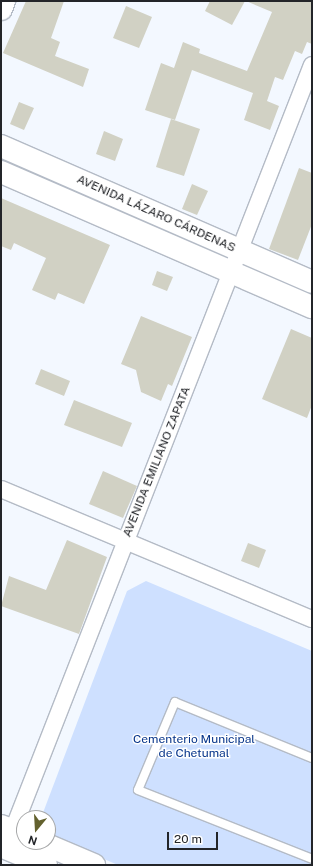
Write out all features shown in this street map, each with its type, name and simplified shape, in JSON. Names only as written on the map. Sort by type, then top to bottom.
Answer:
[{"type":"main road","points":[[1,9],[4,1]]},
{"type":"main road","name":"AVENIDA LÁZARO CÁRDENAS","points":[[1,146],[312,282]]},
{"type":"main road","name":"AVENIDA LÁZARO CÁRDENAS","points":[[1,172],[312,308]]},
{"type":"main road","points":[[8,840],[46,865]]},
{"type":"main road","points":[[56,849],[94,865]]},
{"type":"street","name":"AVENIDA EMILIANO ZAPATA","points":[[8,840],[241,251],[312,65]]},
{"type":"street","points":[[1,489],[127,539],[312,619]]},
{"type":"lane","points":[[312,758],[175,702],[138,790],[312,859]]},
{"type":"green space","name":"Cementerio Municipal de Chetumal","points":[[146,581],[312,651],[312,865],[118,865],[56,838],[56,810],[44,810],[127,591]]},
{"type":"building","points":[[26,1],[64,1],[51,38],[60,42],[55,56],[89,69],[83,87],[3,53]]},
{"type":"building","points":[[210,1],[245,1],[232,25],[205,11]]},
{"type":"building","points":[[246,1],[312,1],[312,44],[307,42],[302,54],[295,51],[283,80],[275,77],[267,101],[279,106],[270,130],[244,120],[253,93],[192,70],[175,120],[145,110],[161,63],[174,68],[183,42],[200,49],[199,53],[247,71],[272,12]]},
{"type":"building","points":[[126,6],[152,17],[139,48],[113,38]]},
{"type":"building","points":[[19,102],[34,108],[24,130],[10,124]]},
{"type":"building","points":[[171,119],[200,129],[184,176],[156,167]]},
{"type":"building","points":[[104,131],[123,139],[115,161],[96,154]]},
{"type":"building","points":[[299,168],[312,173],[312,224],[298,260],[269,249]]},
{"type":"building","points":[[192,184],[208,191],[197,215],[182,209]]},
{"type":"building","points":[[1,198],[110,245],[84,304],[58,293],[55,300],[32,290],[46,258],[14,243],[11,250],[1,246]]},
{"type":"building","points":[[157,271],[173,277],[167,291],[152,285]]},
{"type":"building","points":[[141,316],[192,337],[172,386],[168,384],[161,401],[141,392],[136,370],[121,364]]},
{"type":"building","points":[[291,329],[312,338],[312,405],[307,418],[262,399]]},
{"type":"building","points":[[41,369],[70,381],[64,396],[35,384]]},
{"type":"building","points":[[74,400],[132,423],[122,447],[64,425]]},
{"type":"building","points":[[103,471],[137,486],[123,518],[89,504]]},
{"type":"building","points":[[67,540],[107,557],[79,634],[1,606],[9,576],[46,590]]},
{"type":"building","points":[[248,543],[266,550],[259,568],[241,561]]}]
